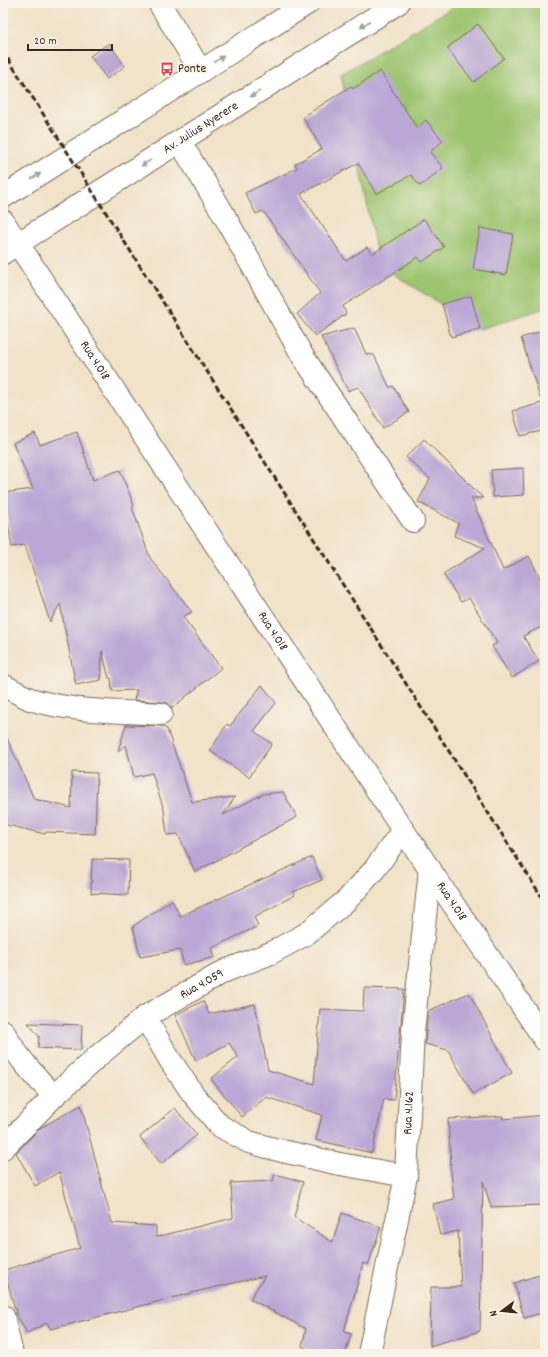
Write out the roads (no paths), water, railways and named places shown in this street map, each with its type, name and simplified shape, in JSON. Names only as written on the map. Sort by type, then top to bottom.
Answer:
[{"type":"street","points":[[159,3],[201,71]]},
{"type":"street","points":[[3,197],[308,3]]},
{"type":"street","name":"Av. Julius Nyerere","points":[[11,249],[398,3]]},
{"type":"street","points":[[180,142],[220,208],[302,355],[413,521]]},
{"type":"street","name":"Rua 4.018","points":[[3,221],[11,249],[545,1040]]},
{"type":"street","points":[[3,685],[29,698],[70,708],[161,714]]},
{"type":"street","name":"Rua 4.059","points":[[3,1148],[54,1096],[98,1056],[145,1017],[225,971],[271,953],[306,934],[347,900],[374,870],[403,830]]},
{"type":"street","name":"Rua 4.162","points":[[368,1354],[406,1176],[413,1031],[430,869]]},
{"type":"street","points":[[145,1017],[192,1094],[220,1126],[249,1142],[278,1150],[335,1163],[406,1176]]},
{"type":"street","points":[[3,1031],[11,1047],[26,1068],[54,1096]]},
{"type":"street","points":[[3,1316],[12,1354]]},
{"type":"railway","points":[[3,51],[545,902]]},
{"type":"place","name":"Ponte","points":[[167,69]]}]
